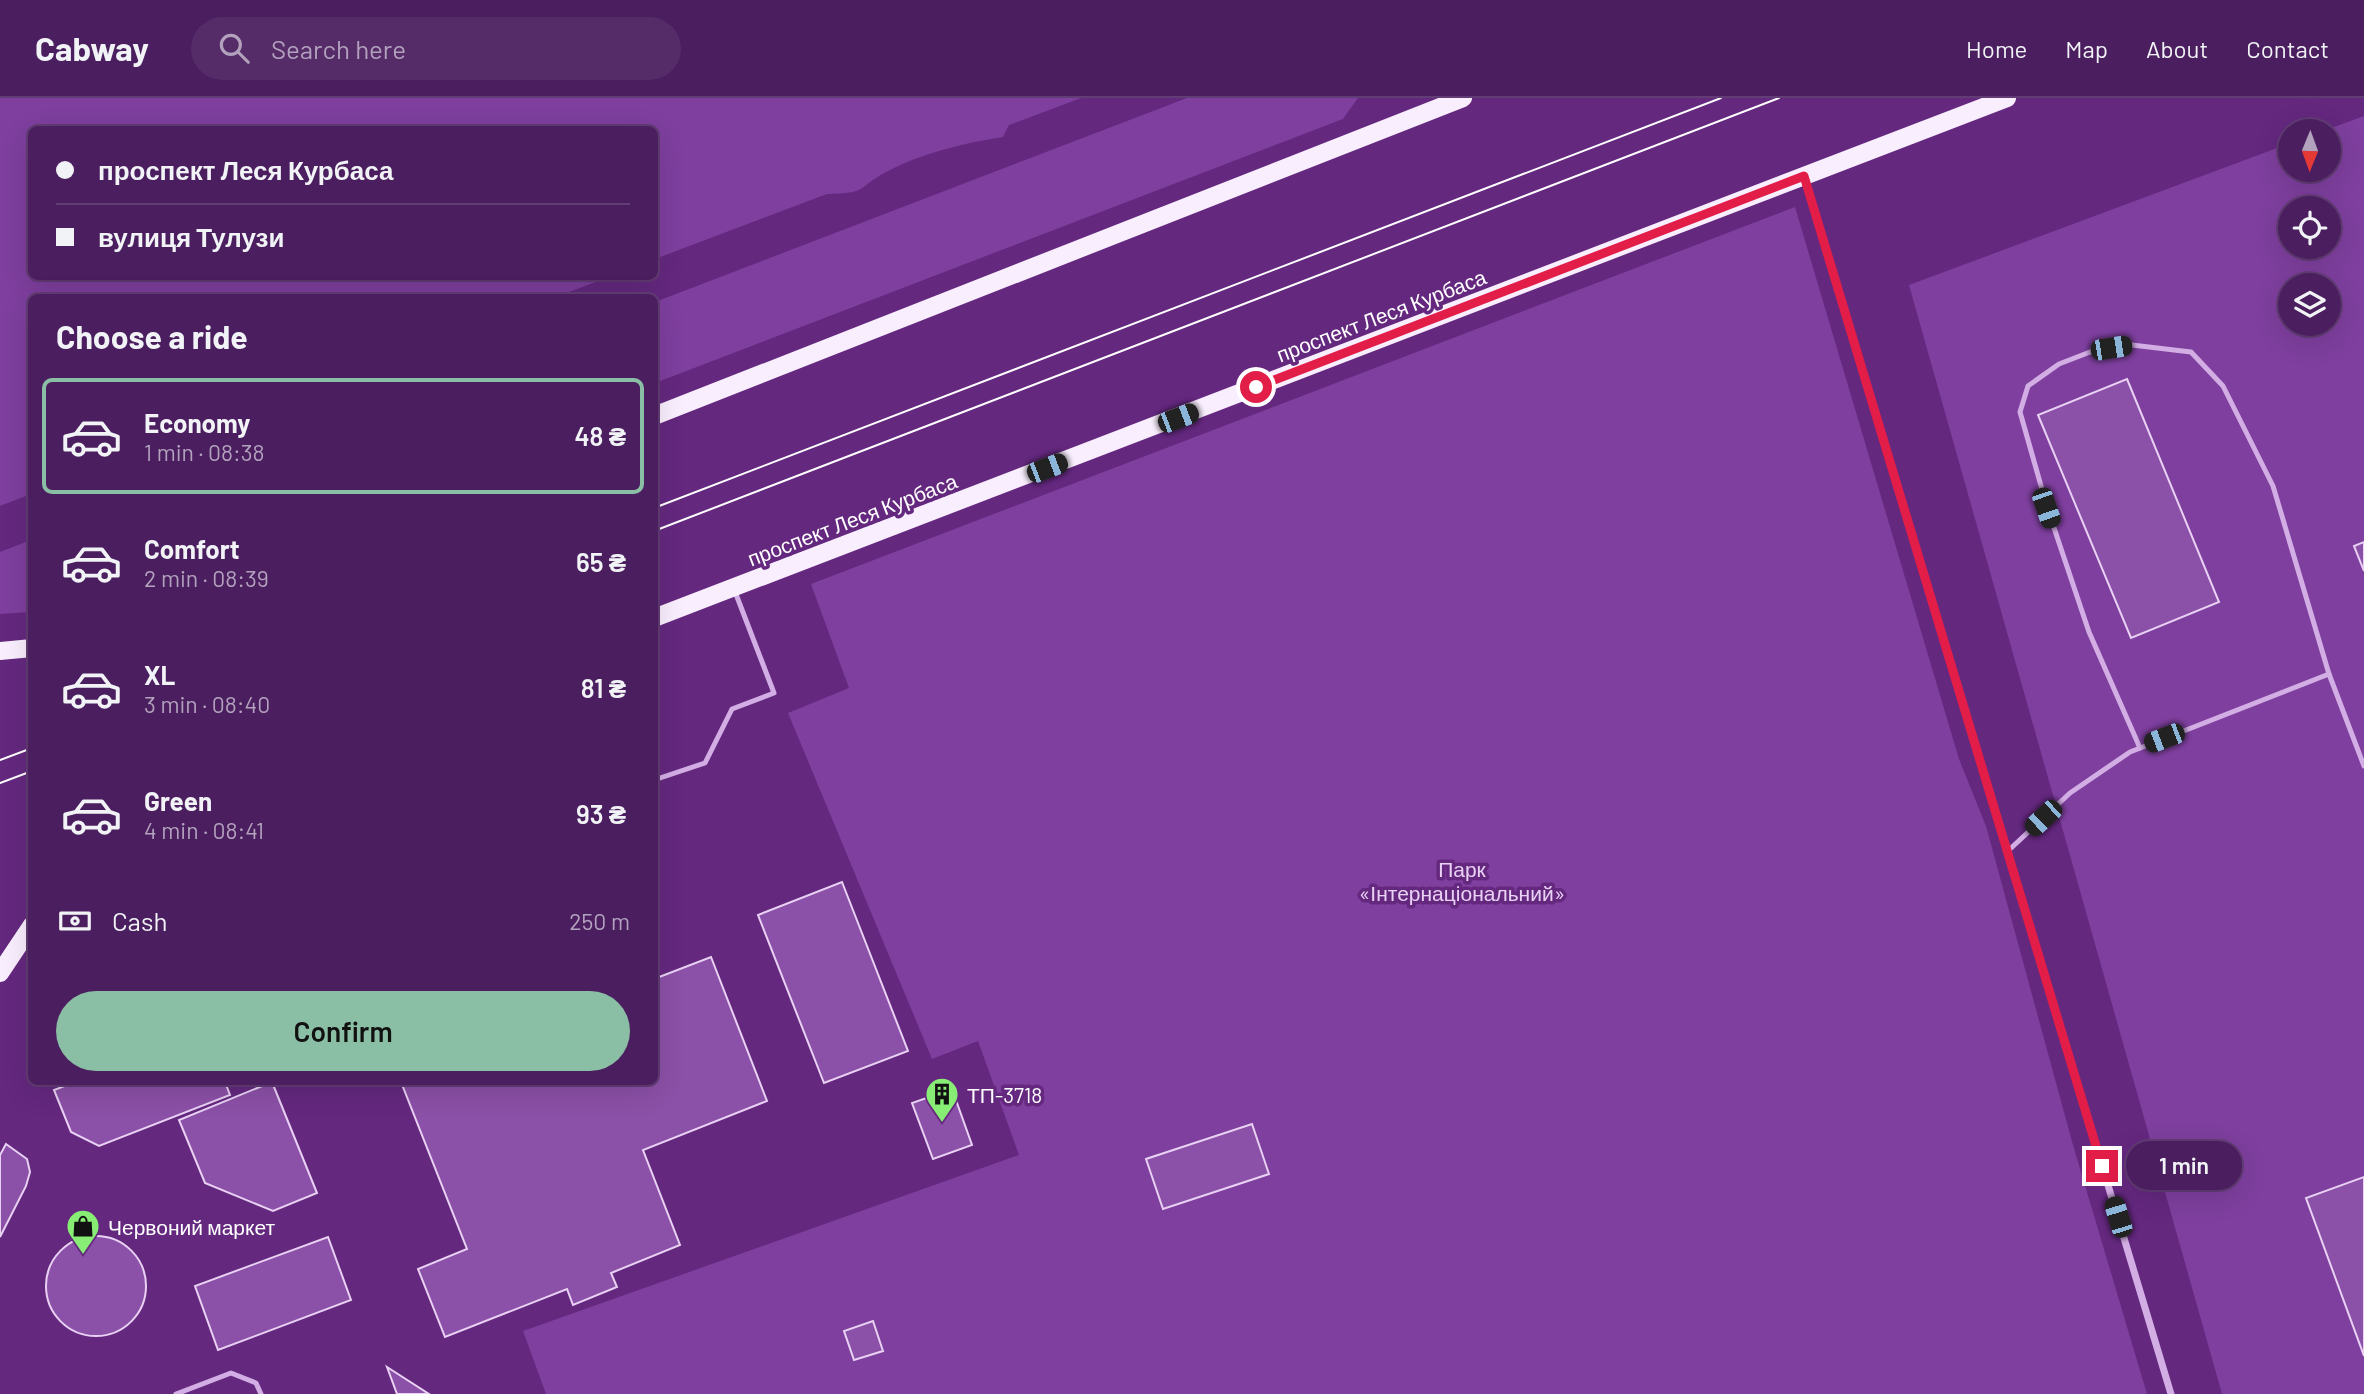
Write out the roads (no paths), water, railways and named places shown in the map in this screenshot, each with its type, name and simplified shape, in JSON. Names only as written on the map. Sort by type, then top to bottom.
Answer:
[{"type":"main road","points":[[658,414],[1426,104],[1463,98]]},
{"type":"main road","name":"проспект Леся Курбаса","points":[[658,617],[2007,98]]},
{"type":"main road","points":[[0,651],[28,648]]},
{"type":"main road","points":[[0,973],[28,931]]},
{"type":"street","points":[[1804,176],[2171,1394]]},
{"type":"lane","points":[[2140,747],[2089,632],[2046,508],[2020,412],[2028,386],[2059,364],[2090,352],[2132,345],[2191,352],[2223,386],[2273,486],[2329,674],[2364,766]]},
{"type":"lane","points":[[658,779],[705,763],[732,709],[774,693],[734,589]]},
{"type":"lane","points":[[2009,850],[2070,793],[2130,751],[2329,674]]},
{"type":"lane","points":[[176,1394],[231,1373],[256,1384],[261,1394]]},
{"type":"tram line","points":[[658,506],[1721,98]]},
{"type":"tram line","points":[[658,529],[1779,98]]},
{"type":"tram line","points":[[0,760],[28,750]]},
{"type":"tram line","points":[[0,783],[28,772]]},
{"type":"place","name":"ТП-3718","points":[[942,1124]]},
{"type":"place","name":"Червоний маркет","points":[[83,1256]]},
{"type":"park label","name":"Парк «Інтернаціональний»","points":[[1462,880]]}]
